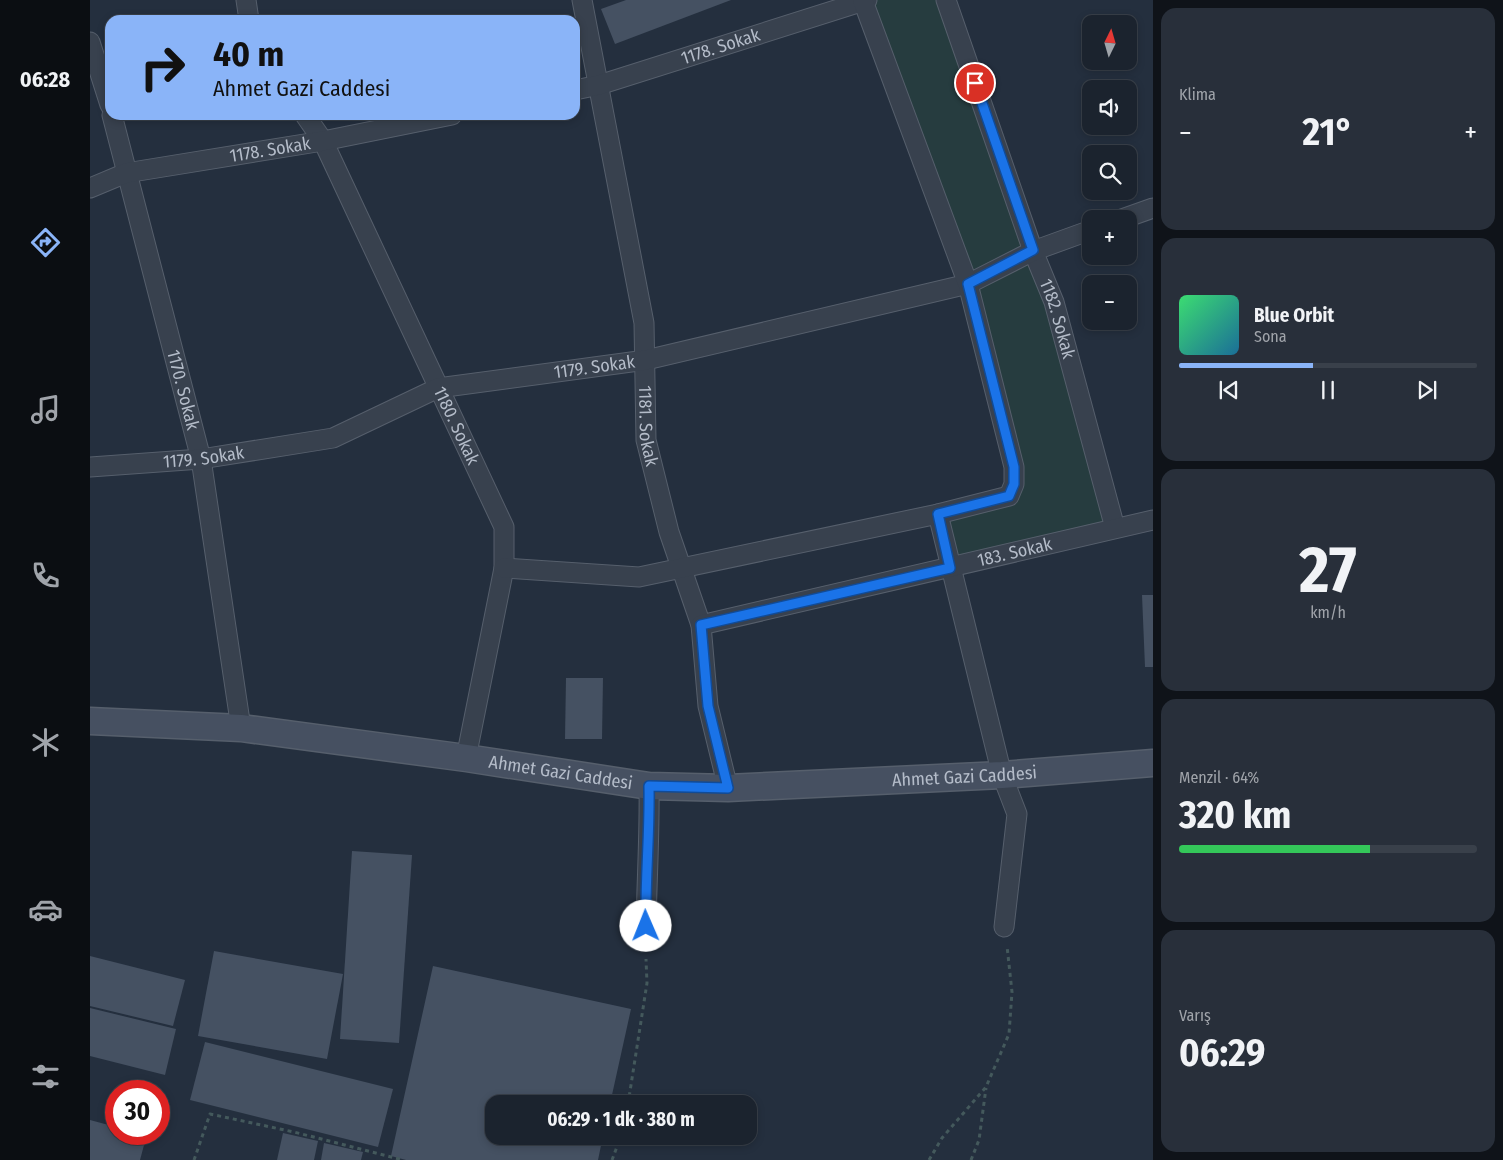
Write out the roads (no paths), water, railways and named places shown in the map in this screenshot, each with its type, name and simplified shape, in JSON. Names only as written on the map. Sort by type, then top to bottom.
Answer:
[{"type":"street","points":[[246,0],[248,15]]},
{"type":"street","name":"1181. Sokak","points":[[582,0],[644,323],[646,440],[669,532],[683,567],[701,625],[708,706],[728,788]]},
{"type":"street","name":"1182. Sokak","points":[[946,0],[1033,250],[1054,302],[1115,528]]},
{"type":"street","points":[[504,568],[639,577],[938,514],[1009,496],[1014,484],[1014,467],[968,284],[865,1]]},
{"type":"street","name":"1178. Sokak","points":[[580,89],[598,85],[865,1]]},
{"type":"street","points":[[90,42],[105,89]]},
{"type":"street","name":"1170. Sokak","points":[[113,120],[201,458],[240,728]]},
{"type":"street","name":"1180. Sokak","points":[[308,120],[323,141],[504,526],[504,568],[466,758]]},
{"type":"street","name":"1178. Sokak","points":[[90,188],[126,173],[323,141],[427,120]]},
{"type":"street","points":[[1137,214],[1153,208]]},
{"type":"street","name":"1179. Sokak","points":[[90,467],[201,458],[333,438],[438,388],[646,360],[968,284],[1033,250],[1082,233]]},
{"type":"street","points":[[938,514],[1002,775],[1017,814],[1004,927]]},
{"type":"street","name":"183. Sokak","points":[[701,625],[1153,520]]},
{"type":"street","name":"Ahmet Gazi Caddesi","points":[[90,721],[240,728],[466,758],[649,786],[728,788],[1002,775],[1153,763]]},
{"type":"street","points":[[646,941],[646,896],[650,834],[649,786]]}]
